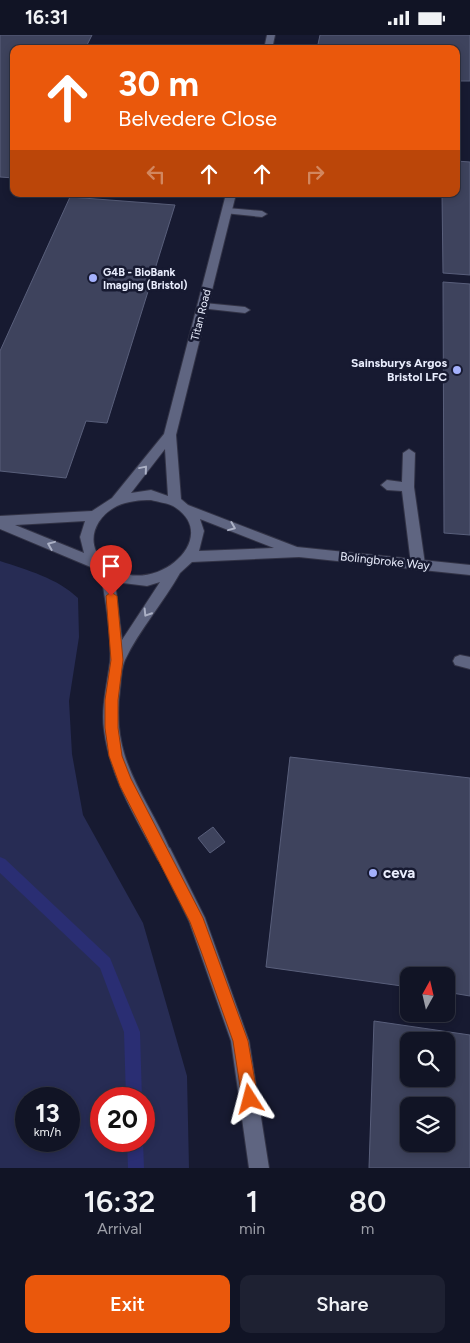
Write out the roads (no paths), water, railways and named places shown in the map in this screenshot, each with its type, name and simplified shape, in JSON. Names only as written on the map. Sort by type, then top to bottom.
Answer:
[{"type":"street","name":"Titan Road","points":[[175,501],[170,435],[230,197]]},
{"type":"street","points":[[226,211],[262,214]]},
{"type":"street","points":[[204,306],[245,310]]},
{"type":"street","name":"Titan Road","points":[[117,501],[170,435]]},
{"type":"street","points":[[388,485],[408,487],[418,564]]},
{"type":"street","points":[[117,660],[174,572],[191,557],[199,536],[193,518],[186,509],[175,501],[151,495],[134,496],[117,501],[96,516],[90,526],[87,545],[101,568],[117,660],[111,728],[116,756],[125,781],[196,918],[240,1041],[259,1168]]},
{"type":"street","name":"Bolingbroke Way","points":[[186,509],[299,552]]},
{"type":"street","points":[[0,523],[96,516]]},
{"type":"street","points":[[0,523],[124,579],[137,581],[153,579],[174,572]]},
{"type":"street","name":"Bolingbroke Way","points":[[191,557],[299,552],[470,570]]},
{"type":"lane","points":[[408,487],[409,453]]},
{"type":"waterway","points":[[0,864],[105,963],[132,1032],[134,1087]]},
{"type":"waterway","points":[[135,1152],[136,1168]]},
{"type":"place","name":"G4B - BioBank Imaging (Bristol)","points":[[93,278]]},
{"type":"place","name":"Sainsburys Argos Bristol LFC","points":[[457,370]]},
{"type":"place","name":"ceva","points":[[373,873]]}]
